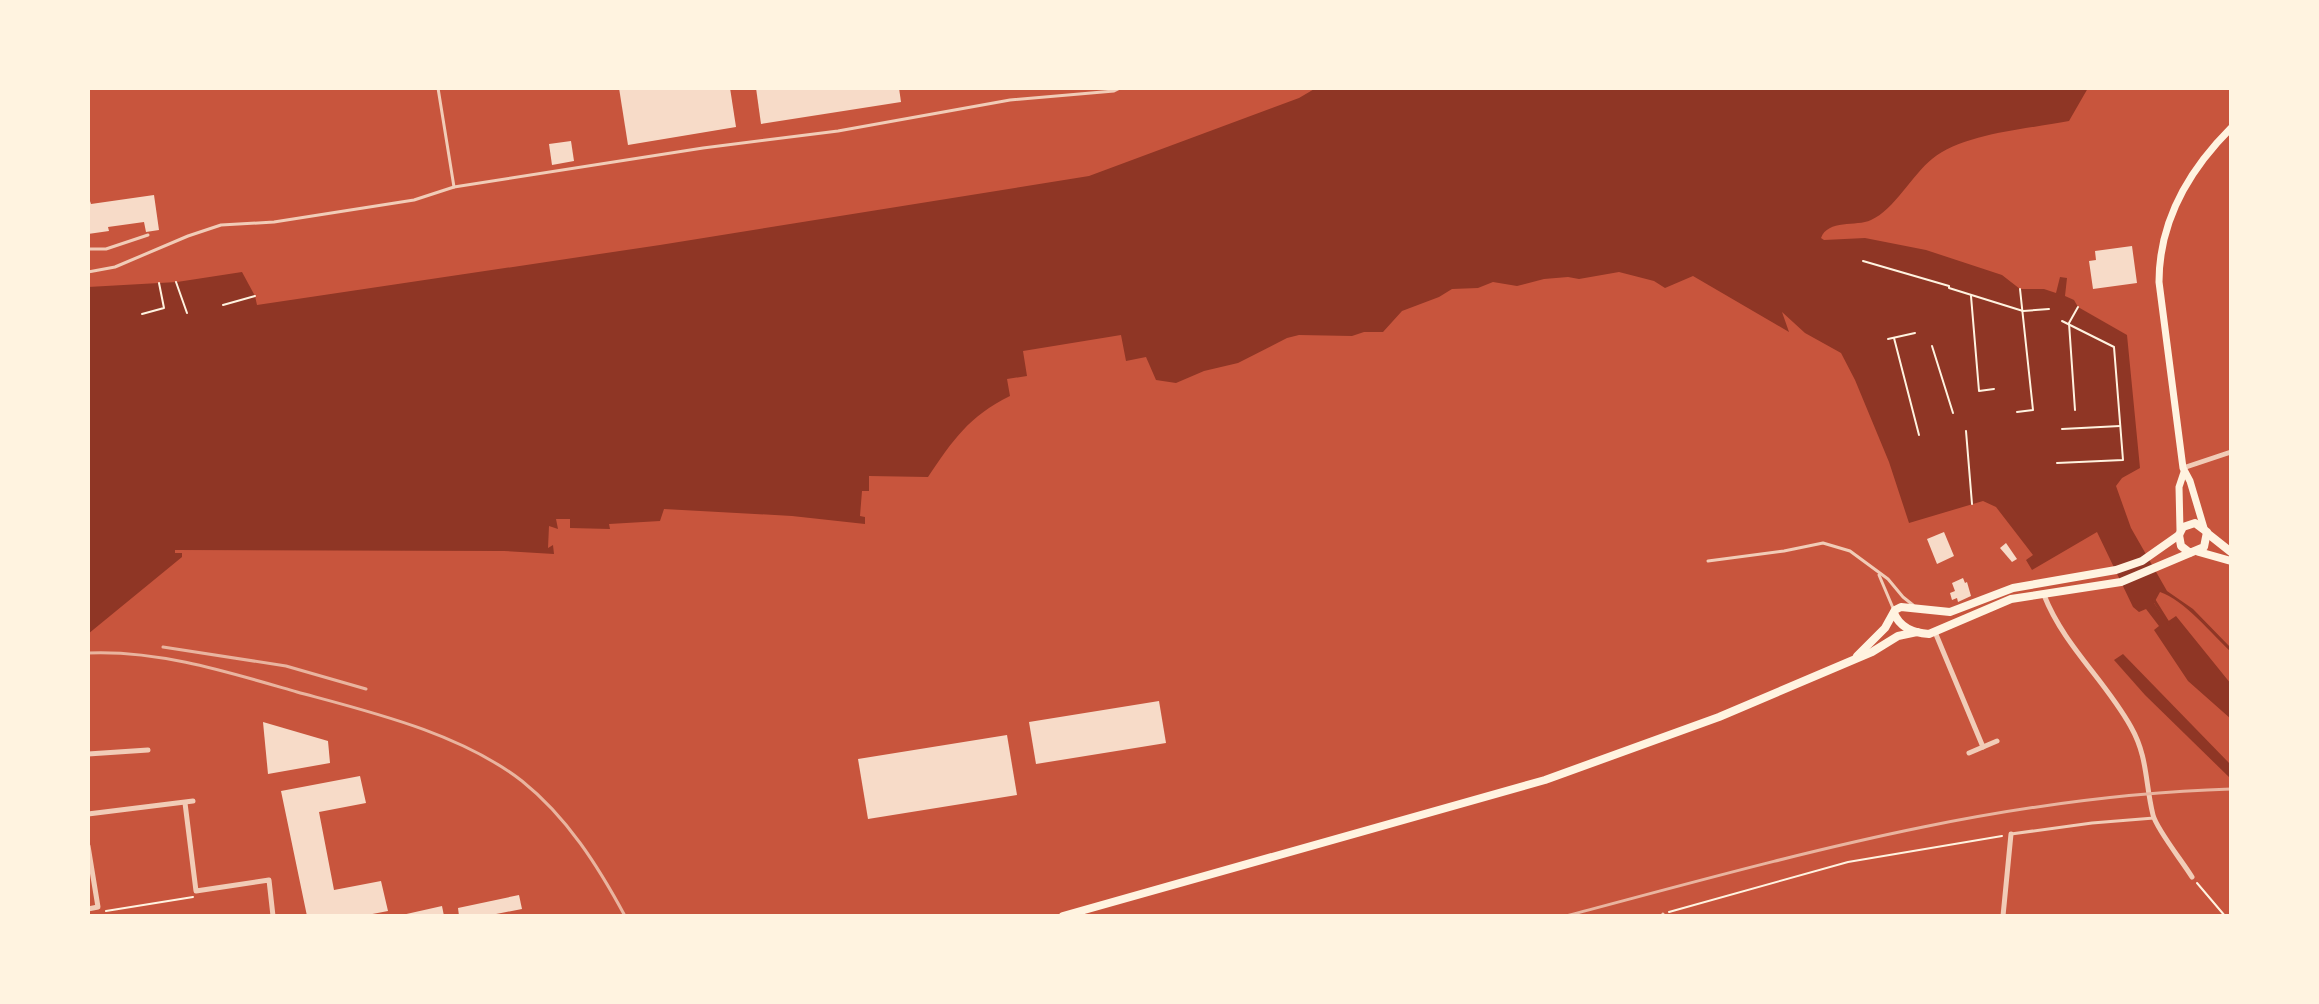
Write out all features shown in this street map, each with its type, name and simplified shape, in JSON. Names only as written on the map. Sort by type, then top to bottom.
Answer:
[{"type":"main road","points":[[1063,916],[1545,780],[1719,717],[1872,652],[1898,636],[1935,632],[2001,603],[2121,582],[2194,552],[2207,543],[2190,481],[2184,470],[2159,262],[2165,232],[2177,199],[2231,128]]},
{"type":"main road","points":[[2184,470],[2179,487],[2181,546],[2231,561]]},
{"type":"main road","points":[[1847,663],[1878,635],[1901,607],[1916,606],[1950,612],[2013,588],[2116,570],[2153,555],[2190,524],[2205,530],[2231,552]]},
{"type":"main road","points":[[1894,612],[1902,626],[1917,632]]},
{"type":"street","points":[[2184,470],[2231,452]]},
{"type":"street","points":[[2044,594],[2068,643],[2132,728],[2147,764],[2154,818],[2192,877]]},
{"type":"street","points":[[1935,632],[1983,747]]},
{"type":"street","points":[[1969,753],[1997,741]]},
{"type":"street","points":[[88,754],[148,750]]},
{"type":"street","points":[[88,814],[193,801]]},
{"type":"street","points":[[185,803],[196,891],[269,880],[273,916]]},
{"type":"street","points":[[2003,916],[2011,834]]},
{"type":"street","points":[[88,846],[98,907],[88,909]]},
{"type":"lane","points":[[438,88],[454,187]]},
{"type":"lane","points":[[88,272],[115,267],[221,225],[274,222],[414,200],[454,187],[703,148],[838,131],[1010,100],[1120,88]]},
{"type":"lane","points":[[88,249],[106,249],[148,235]]},
{"type":"lane","points":[[1708,561],[1823,543],[1850,551],[1888,579],[1903,597],[1916,606]]},
{"type":"lane","points":[[1878,571],[1894,612]]},
{"type":"lane","points":[[2011,834],[2154,818]]},
{"type":"path","points":[[1863,261],[2023,311],[2049,309]]},
{"type":"path","points":[[176,282],[187,313]]},
{"type":"path","points":[[142,314],[164,308],[159,283]]},
{"type":"path","points":[[2017,412],[2033,410],[2020,289]]},
{"type":"path","points":[[1971,295],[1979,391],[1994,389]]},
{"type":"path","points":[[223,305],[255,296]]},
{"type":"path","points":[[2075,410],[2069,323],[2078,307]]},
{"type":"path","points":[[2057,463],[2123,460],[2114,347],[2062,321]]},
{"type":"path","points":[[1888,339],[1915,333]]},
{"type":"path","points":[[1894,338],[1919,435]]},
{"type":"path","points":[[1932,346],[1953,413]]},
{"type":"path","points":[[2062,429],[2120,426]]},
{"type":"path","points":[[1966,431],[1972,504]]},
{"type":"path","points":[[1662,915],[1848,862],[2011,834]]},
{"type":"path","points":[[2192,877],[2225,916]]},
{"type":"path","points":[[98,907],[104,911],[192,899],[196,891]]},
{"type":"shaded area","points":[[1316,88],[2088,88],[2069,121],[1998,133],[1945,150],[1932,159],[1879,215],[1865,222],[1830,228],[1821,238],[1865,238],[1926,250],[2002,275],[2020,289],[2044,289],[2056,293],[2060,277],[2067,278],[2065,296],[2127,335],[2140,468],[2122,478],[2116,486],[2131,528],[2167,591],[2193,609],[2231,648],[2231,652],[2188,610],[2160,592],[2154,603],[2167,622],[2176,616],[2231,684],[2231,719],[2188,681],[2154,630],[2159,626],[2146,609],[2139,612],[2133,607],[2097,532],[2032,570],[2026,560],[2033,555],[1996,507],[1983,501],[1909,523],[1889,462],[1841,353],[1805,333],[1782,312],[1789,332],[1693,276],[1665,288],[1654,281],[1619,272],[1579,279],[1544,279],[1517,286],[1493,282],[1478,288],[1452,289],[1402,311],[1383,332],[1364,332],[1352,336],[1299,335],[1238,363],[1204,371],[1176,383],[1156,380],[1146,357],[1126,361],[1121,335],[1023,351],[1027,376],[1007,379],[1010,396],[983,412],[963,430],[928,477],[869,476],[869,491],[862,491],[860,516],[865,517],[865,524],[792,516],[664,509],[660,521],[609,524],[610,529],[570,528],[570,519],[556,519],[558,529],[549,526],[548,548],[553,545],[554,554],[504,551],[175,550],[175,553],[182,553],[182,557],[88,634],[88,287],[177,282],[242,272],[257,305],[660,245],[1089,176],[1299,98]]},
{"type":"shaded area","points":[[2123,654],[2231,765],[2231,779],[2145,695],[2114,660]]},
{"type":"building","points":[[619,88],[730,88],[736,127],[628,145]]},
{"type":"building","points":[[756,88],[899,88],[901,102],[761,124]]},
{"type":"building","points":[[571,141],[574,161],[552,165],[549,144]]},
{"type":"building","points":[[88,195],[91,204],[154,195],[159,230],[146,232],[144,222],[108,227],[109,231],[88,234]]},
{"type":"building","points":[[2132,246],[2137,283],[2093,289],[2089,261],[2096,260],[2095,251]]},
{"type":"building","points":[[1944,532],[1954,556],[1937,564],[1927,539]]},
{"type":"building","points":[[2006,543],[2017,559],[2012,562],[2000,548]]},
{"type":"building","points":[[1963,578],[1971,596],[1958,602],[1957,598],[1952,600],[1950,593],[1955,591],[1952,583]]},
{"type":"building","points":[[1159,701],[1166,743],[1036,764],[1029,722]]},
{"type":"building","points":[[263,722],[328,741],[330,763],[268,774]]},
{"type":"building","points":[[1007,735],[1017,795],[868,819],[858,759]]},
{"type":"building","points":[[360,776],[366,803],[319,812],[334,890],[381,881],[388,911],[362,916],[307,916],[281,791]]},
{"type":"building","points":[[519,895],[522,909],[486,916],[459,916],[458,908]]},
{"type":"building","points":[[442,906],[444,916],[402,915]]},
{"type":"waterway","points":[[2154,600],[2169,624]]},
{"type":"railway","points":[[163,647],[286,666],[366,689]]},
{"type":"railway","points":[[88,653],[141,655],[219,670],[384,716],[471,750],[522,781],[553,810],[592,861],[625,916]]},
{"type":"railway","points":[[1566,916],[1813,852],[1977,817],[2145,794],[2231,789]]}]
